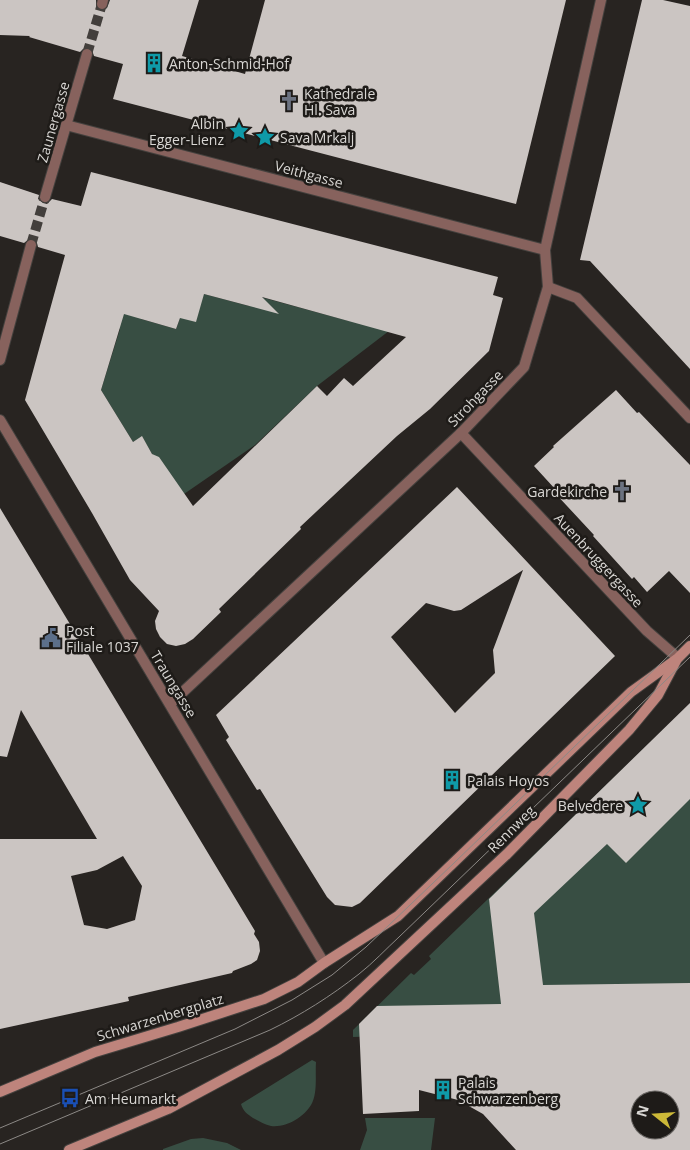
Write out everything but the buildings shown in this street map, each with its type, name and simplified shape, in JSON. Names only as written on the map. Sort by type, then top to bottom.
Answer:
[{"type":"main road","name":"Rennweg","points":[[324,963],[398,916],[631,692],[678,658],[690,646]]},
{"type":"main road","name":"Rennweg","points":[[69,1150],[174,1105],[278,1050],[315,1027],[345,1005],[507,854],[629,730],[658,695],[678,658]]},
{"type":"main road","name":"Schwarzenbergplatz","points":[[0,1092],[95,1052],[264,999],[298,982],[324,963]]},
{"type":"street","name":"Strohgasse","points":[[170,704],[461,433],[524,367],[548,287],[545,250],[601,0]]},
{"type":"street","name":"Zaunergasse","points":[[45,197],[87,54]]},
{"type":"street","name":"Veithgasse","points":[[66,125],[545,250]]},
{"type":"street","points":[[0,360],[31,245]]},
{"type":"street","points":[[548,287],[577,298],[690,418]]},
{"type":"street","name":"Traungasse","points":[[0,420],[324,963]]},
{"type":"street","name":"Auenbruggergasse","points":[[461,433],[647,632],[678,658]]},
{"type":"green space","points":[[122,240],[141,319],[176,329],[180,318],[204,294],[249,306],[253,295],[349,321],[402,321],[317,386],[255,445],[184,494],[152,454],[142,437],[133,442],[101,390],[120,329],[113,326]]},
{"type":"green space","name":"Belvedere","points":[[690,704],[690,1029],[353,1037],[353,1030],[411,973],[414,975],[431,959],[429,956]]},
{"type":"green space","points":[[312,1060],[316,1062],[315,1095],[311,1105],[304,1114],[294,1121],[283,1125],[271,1126],[247,1114],[241,1104]]},
{"type":"green space","points":[[365,1118],[435,1118],[431,1150],[360,1150],[367,1130]]},
{"type":"green space","points":[[203,1138],[227,1143],[241,1150],[163,1150],[191,1139]]},
{"type":"tunnel","points":[[87,54],[102,4]]},
{"type":"tunnel","points":[[31,245],[45,197]]},
{"type":"tram line","points":[[0,1128],[235,1029],[292,1000],[332,975],[366,947],[690,635]]},
{"type":"tram line","points":[[0,1144],[270,1030],[338,990],[374,961],[690,657]]},
{"type":"place","name":"Anton-Schmid-Hof","points":[[154,63]]},
{"type":"place","name":"Kathedrale Hl. Sava","points":[[289,101]]},
{"type":"place","name":"Albin Egger-Lienz","points":[[239,131]]},
{"type":"place","name":"Sava Mrkalj","points":[[265,137]]},
{"type":"place","name":"Gardekirche","points":[[622,491]]},
{"type":"place","name":"Post Filiale 1037","points":[[51,638]]},
{"type":"place","name":"Palais Hoyos","points":[[452,780]]},
{"type":"place","name":"Belvedere","points":[[638,805]]},
{"type":"place","name":"Palais Schwarzenberg","points":[[443,1090]]},
{"type":"place","name":"Am Heumarkt","points":[[70,1098]]}]
